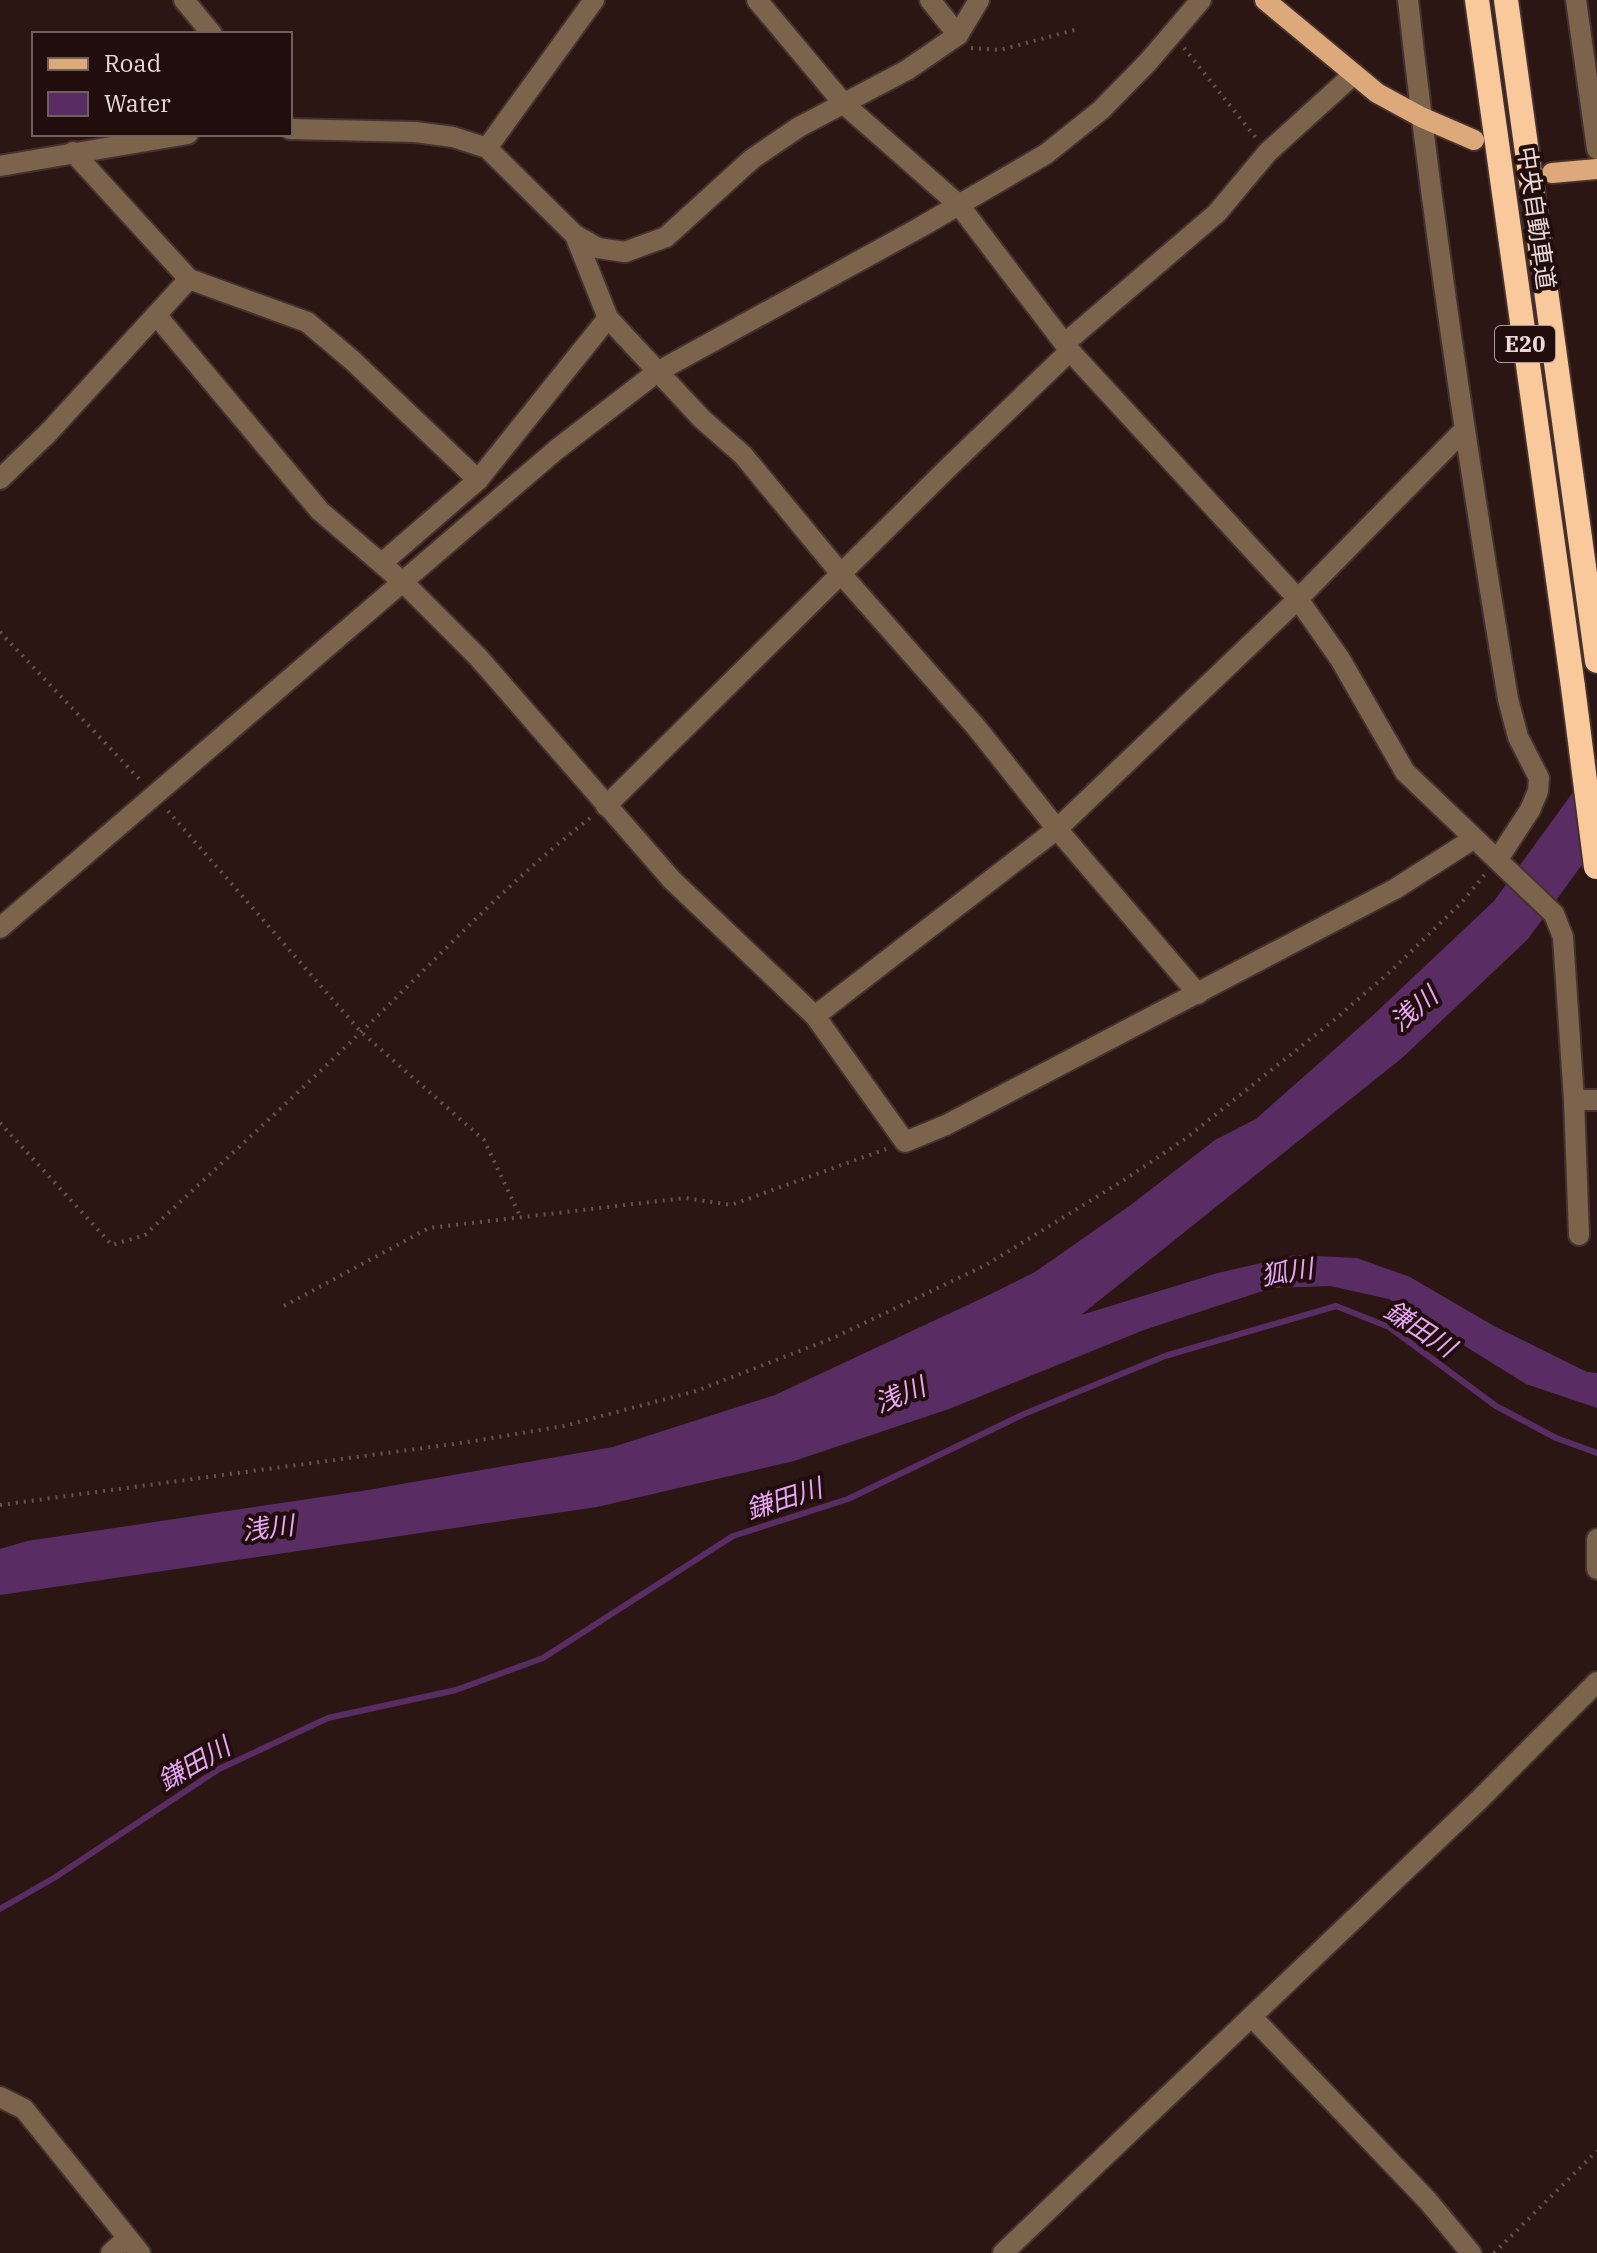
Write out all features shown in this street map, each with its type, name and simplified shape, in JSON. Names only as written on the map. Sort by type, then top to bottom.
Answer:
[{"type":"highway","name":"中央自動車道","points":[[1477,0],[1597,869]]},
{"type":"highway","name":"中央自動車道","points":[[1506,0],[1597,661]]},
{"type":"main road","points":[[1265,0],[1377,93],[1421,117],[1474,140]]},
{"type":"main road","points":[[1552,173],[1597,169]]},
{"type":"street","points":[[184,0],[210,32]]},
{"type":"street","points":[[487,148],[594,0]]},
{"type":"street","points":[[757,0],[844,104],[959,205],[1068,347],[1298,599],[1340,659],[1405,772],[1554,914],[1563,937],[1579,1235]]},
{"type":"street","points":[[930,0],[958,35]]},
{"type":"street","points":[[292,128],[415,132],[453,137],[487,148],[575,235],[598,248],[625,252],[666,237],[752,159],[799,127],[907,70],[958,35],[979,0]]},
{"type":"street","points":[[0,928],[556,450],[657,372],[959,205],[1057,145],[1101,110],[1201,0]]},
{"type":"street","points":[[1408,0],[1463,431],[1508,699],[1518,737],[1539,778],[1538,791],[1530,810],[1502,864]]},
{"type":"street","points":[[1580,1],[1597,149]]},
{"type":"street","points":[[606,806],[842,575],[1068,347],[1217,213],[1268,152],[1354,74]]},
{"type":"street","points":[[0,166],[175,136]]},
{"type":"street","points":[[73,152],[189,279],[307,322],[352,360],[478,480]]},
{"type":"street","points":[[575,235],[608,318],[657,372],[743,455],[842,575],[976,727],[1057,829],[1198,994]]},
{"type":"street","points":[[0,479],[48,433],[189,279]]},
{"type":"street","points":[[157,316],[320,511],[404,583],[478,657],[672,880],[815,1016],[905,1142],[946,1125],[1395,889],[1473,839]]},
{"type":"street","points":[[382,563],[478,480],[608,318]]},
{"type":"street","points":[[815,1016],[1057,829],[1298,599],[1463,431]]},
{"type":"street","points":[[1574,1100],[1597,1100]]},
{"type":"street","points":[[1597,1539],[1597,1569]]},
{"type":"street","points":[[1014,2249],[1597,1682]]},
{"type":"street","points":[[1252,2017],[1428,2201],[1471,2253]]},
{"type":"street","points":[[0,2097],[24,2109],[134,2245],[111,2253]]},
{"type":"path","points":[[958,35],[972,49],[1000,50],[1078,29]]},
{"type":"path","points":[[1172,34],[1268,152]]},
{"type":"path","points":[[0,632],[154,795],[361,1032],[484,1140],[520,1216]]},
{"type":"path","points":[[0,1123],[112,1245],[145,1235],[555,845],[606,806]]},
{"type":"path","points":[[0,1505],[468,1442],[564,1426],[696,1391],[833,1338],[986,1265],[1185,1139],[1392,970],[1502,864]]},
{"type":"path","points":[[284,1306],[429,1228],[685,1198],[731,1205],[905,1142]]},
{"type":"path","points":[[1494,2253],[1597,2151]]},
{"type":"water","points":[[1597,759],[1597,844],[1528,939],[1402,1058],[1081,1315],[1218,1273],[1295,1255],[1357,1258],[1410,1277],[1494,1326],[1587,1372],[1597,1373],[1597,1408],[1526,1384],[1389,1299],[1330,1286],[1272,1288],[1144,1330],[949,1409],[794,1461],[597,1507],[0,1595],[0,1549],[27,1541],[362,1491],[613,1447],[775,1395],[1035,1272],[1128,1207],[1215,1140],[1256,1119],[1370,1018],[1494,901]]},
{"type":"waterway","name":"鎌田川","points":[[0,1909],[54,1878],[219,1769],[328,1718],[456,1690],[543,1658],[733,1536],[848,1499],[1024,1414],[1165,1356],[1336,1306],[1389,1327],[1496,1406],[1556,1438],[1597,1453]]},
{"type":"water label","name":"浅川","points":[[1414,1009]]},
{"type":"water label","name":"狐川","points":[[1287,1272]]},
{"type":"water label","name":"浅川","points":[[900,1395]]},
{"type":"water label","name":"浅川","points":[[268,1528]]}]
